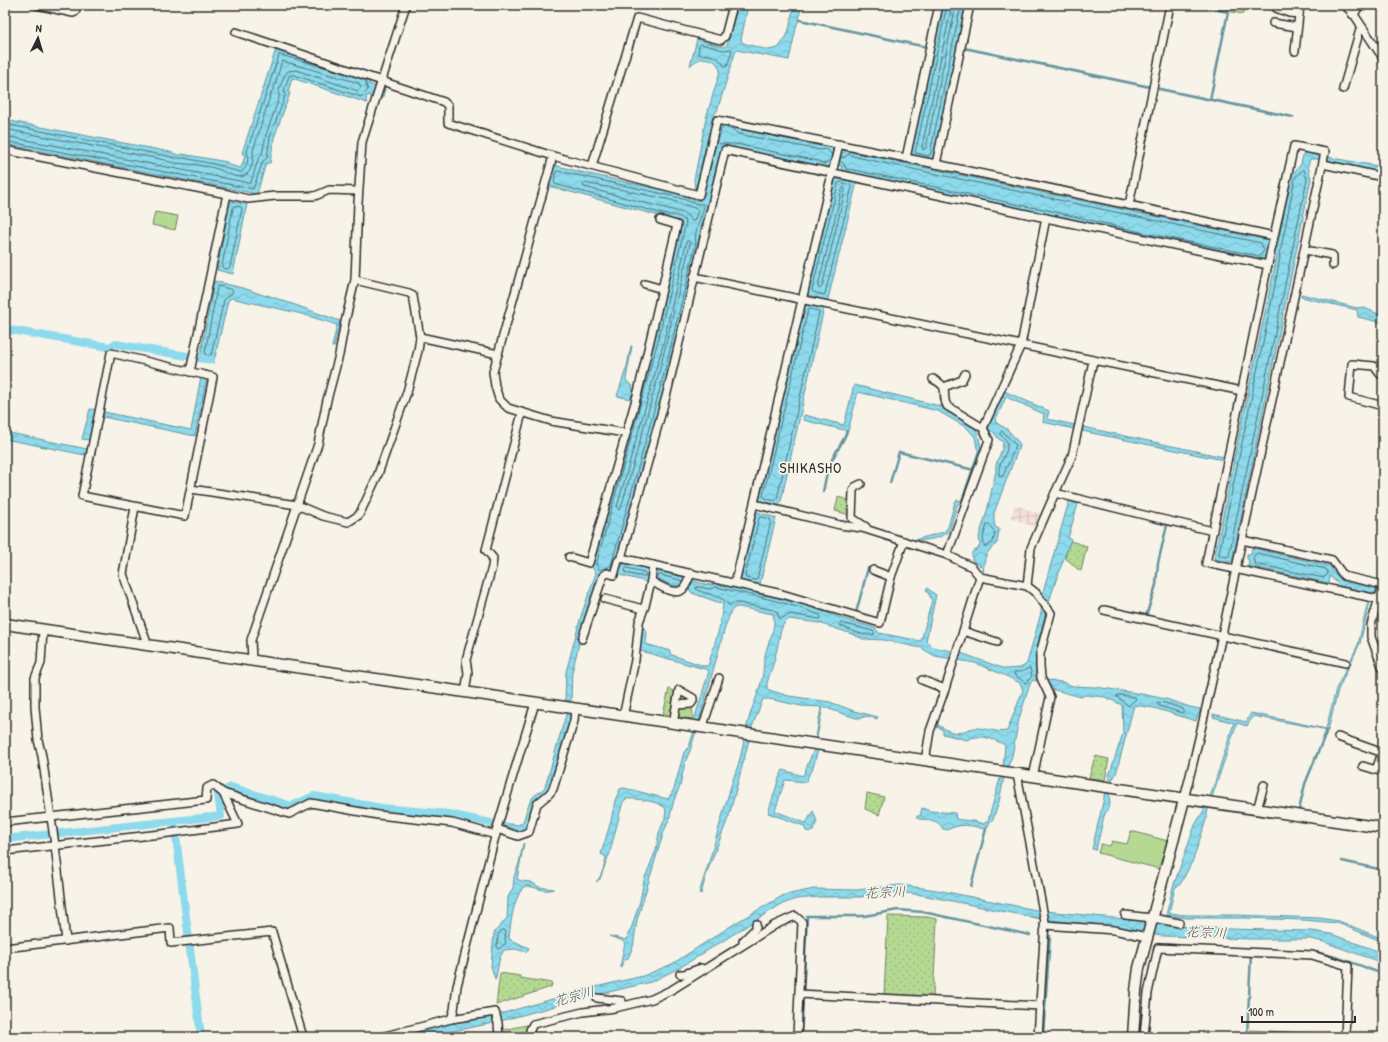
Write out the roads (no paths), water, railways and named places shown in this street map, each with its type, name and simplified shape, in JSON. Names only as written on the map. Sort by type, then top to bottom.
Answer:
[{"type":"street","points":[[36,5],[73,13],[78,5]]},
{"type":"street","points":[[252,660],[251,640],[318,444],[327,400],[340,355],[345,322],[355,280],[358,191],[362,142],[406,5]]},
{"type":"street","points":[[592,166],[637,18],[721,40],[725,36],[733,5]]},
{"type":"street","points":[[906,158],[939,5]]},
{"type":"street","points":[[936,164],[970,5]]},
{"type":"street","points":[[1128,205],[1170,5]]},
{"type":"street","points":[[1295,51],[1300,5]]},
{"type":"street","points":[[1344,5],[1356,9],[1361,26],[1383,58]]},
{"type":"street","points":[[1276,8],[1289,14],[1299,14]]},
{"type":"street","points":[[1273,23],[1297,27]]},
{"type":"street","points":[[1343,89],[1361,26]]},
{"type":"street","points":[[236,32],[447,104],[448,123],[553,157],[699,195],[717,120],[838,147],[936,164],[1274,236]]},
{"type":"street","points":[[1133,1037],[1139,968],[1147,936],[1154,919],[1204,722],[1236,569],[1242,540],[1323,164],[1325,152],[1294,146],[1206,563],[1236,569],[1381,600]]},
{"type":"street","points":[[735,583],[838,147]]},
{"type":"street","points":[[5,150],[248,199],[275,196],[315,196],[329,190],[358,191]]},
{"type":"street","points":[[582,639],[603,576],[607,573],[614,575],[618,561],[621,558],[667,393],[725,150],[832,170],[1046,218],[1269,262]]},
{"type":"street","points":[[553,157],[493,372],[494,386],[499,399],[508,408],[551,421],[625,433]]},
{"type":"street","points":[[1323,164],[1383,177]]},
{"type":"street","points":[[190,372],[227,194]]},
{"type":"street","points":[[983,428],[1021,345],[1046,218]]},
{"type":"street","points":[[569,557],[589,563],[625,433],[638,392],[678,225],[660,220]]},
{"type":"street","points":[[1305,250],[1332,255],[1333,265]]},
{"type":"street","points":[[694,277],[1242,391]]},
{"type":"street","points":[[191,489],[297,506],[323,516],[348,522],[359,516],[377,477],[408,392],[420,337],[413,296],[409,293],[355,280]]},
{"type":"street","points":[[645,284],[662,289]]},
{"type":"street","points":[[420,337],[498,354]]},
{"type":"street","points":[[111,353],[190,372],[214,377],[185,516],[82,496],[111,353]]},
{"type":"street","points":[[1027,586],[1031,548],[1072,456],[1093,361]]},
{"type":"street","points":[[1383,374],[1380,374],[1374,366],[1352,364],[1349,397],[1383,406]]},
{"type":"street","points":[[944,387],[962,380],[965,374]]},
{"type":"street","points":[[933,379],[942,384],[944,387],[944,401],[947,406],[983,428],[989,440],[947,555]]},
{"type":"street","points":[[465,693],[468,673],[466,660],[492,567],[493,558],[486,550],[522,413]]},
{"type":"street","points":[[861,484],[855,487],[853,491],[852,518],[871,531]]},
{"type":"street","points":[[1055,493],[1213,531]]},
{"type":"street","points":[[754,504],[840,525],[862,528],[904,541],[947,555],[972,567],[980,578],[1027,586],[1036,593],[1050,613],[1040,654],[1041,678],[1050,697],[1033,777]]},
{"type":"street","points":[[135,507],[123,574],[148,646]]},
{"type":"street","points":[[1242,540],[1332,560],[1344,576],[1383,585],[1381,600],[1371,625],[1371,637],[1383,669]]},
{"type":"street","points":[[621,558],[782,594],[880,623],[891,577],[904,541]]},
{"type":"street","points":[[624,712],[635,660],[639,622],[645,606],[653,565]]},
{"type":"street","points":[[873,570],[891,577]]},
{"type":"street","points":[[651,581],[668,591],[681,591],[684,589],[691,573]]},
{"type":"street","points":[[929,761],[926,755],[930,730],[945,689],[980,578]]},
{"type":"street","points":[[605,599],[643,609]]},
{"type":"street","points":[[1104,610],[1346,663]]},
{"type":"street","points":[[5,624],[1033,777],[1185,797],[1383,828]]},
{"type":"street","points":[[43,630],[41,662],[35,678],[34,708],[55,845],[66,941]]},
{"type":"street","points":[[963,631],[998,642]]},
{"type":"street","points":[[704,723],[720,678]]},
{"type":"street","points":[[922,680],[945,689]]},
{"type":"street","points":[[451,1019],[454,1010],[457,986],[496,832],[535,703]]},
{"type":"street","points":[[674,723],[677,706]]},
{"type":"street","points":[[5,822],[206,800],[207,788],[213,784],[223,792],[289,814],[311,803],[378,815],[452,823],[518,836],[529,832],[537,804],[550,794],[553,789],[574,721],[575,709]]},
{"type":"street","points":[[1338,737],[1383,753],[1380,771],[1363,766]]},
{"type":"street","points":[[1017,774],[1045,923],[1038,1037]]},
{"type":"street","points":[[1258,806],[1264,785]]},
{"type":"street","points":[[5,851],[238,824],[223,792]]},
{"type":"street","points":[[1125,915],[1179,923]]},
{"type":"street","points":[[530,1037],[530,1030],[533,1024],[583,1012],[615,1008],[652,998],[672,989],[775,925],[795,916],[802,922],[797,1037]]},
{"type":"street","points":[[1045,923],[1114,930],[1132,935],[1147,936]]},
{"type":"street","points":[[743,946],[743,941],[756,928],[756,924]]},
{"type":"street","points":[[5,948],[170,928],[171,943],[272,932],[303,1037]]},
{"type":"street","points":[[1144,1037],[1148,993],[1158,948],[1312,955],[1348,966],[1345,1037]]},
{"type":"street","points":[[680,974],[701,968],[707,968]]},
{"type":"street","points":[[799,994],[1040,1006]]},
{"type":"street","points":[[597,998],[622,1001]]},
{"type":"street","points":[[382,1037],[451,1019],[495,1012],[499,1037]]},
{"type":"water","points":[[738,5],[748,5],[741,40],[743,43],[768,50],[778,48],[780,46],[786,37],[795,5],[802,5],[799,16],[800,19],[797,24],[789,60],[736,50],[717,111],[713,116],[695,189],[694,180],[706,118],[720,71],[715,62],[707,59],[698,60],[690,66],[697,39],[724,47],[727,45]]},
{"type":"water","points":[[943,5],[966,5],[932,161],[912,156],[910,154]]},
{"type":"water","points":[[276,49],[371,77],[369,84],[385,89],[382,100],[367,95],[367,103],[292,78],[288,92],[290,93],[274,138],[270,163],[266,163],[257,194],[5,144],[5,120],[176,153],[177,155],[182,154],[227,162],[229,165],[241,168],[245,156],[242,153]]},
{"type":"water","points":[[722,123],[739,127],[738,129],[821,146],[822,144],[833,146],[833,151],[844,153],[845,149],[856,151],[856,153],[1268,240],[1267,246],[1277,248],[1291,176],[1301,164],[1304,151],[1332,158],[1383,167],[1383,174],[1317,159],[1310,159],[1308,166],[1311,179],[1232,562],[1214,559],[1234,461],[1230,460],[1234,459],[1277,256],[1266,254],[1264,260],[1260,260],[1145,237],[1038,212],[840,172],[842,166],[830,164],[830,168],[828,169],[818,167],[818,165],[723,147],[702,224],[699,240],[700,242],[668,375],[616,561],[613,571],[606,571],[582,632],[572,672],[571,701],[565,700],[566,672],[581,616],[596,573],[591,566],[653,343],[682,222],[548,186],[554,165],[677,193],[700,201],[718,125]]},
{"type":"water","points":[[835,178],[857,182],[828,299],[825,300],[808,295],[807,292]]},
{"type":"water","points":[[230,201],[247,204],[233,274],[217,270]]},
{"type":"water","points":[[214,281],[266,296],[267,295],[340,321],[334,347],[332,347],[337,325],[302,314],[231,298],[228,301],[214,361],[200,358],[213,287],[211,286],[211,283],[214,284]]},
{"type":"water","points":[[1301,294],[1357,308],[1362,307],[1383,316],[1383,323],[1358,317],[1357,310],[1301,297]]},
{"type":"water","points":[[809,304],[824,308],[781,501],[778,506],[759,499],[805,306]]},
{"type":"water","points":[[631,346],[626,379],[627,382],[632,385],[633,391],[635,392],[632,394],[630,399],[617,396],[627,366]]},
{"type":"water","points":[[202,371],[208,372],[195,436],[103,417],[104,412],[191,430]]},
{"type":"water","points":[[854,385],[940,406],[973,426],[978,433],[981,449],[979,451],[975,437],[967,428],[938,411],[858,392],[848,431],[803,420],[804,415],[844,425]]},
{"type":"water","points":[[1004,391],[1049,411],[1047,419],[1075,425],[1074,429],[1043,422],[1044,414],[1006,397],[995,421],[1007,429],[1020,444],[994,513],[995,527],[999,529],[997,543],[988,552],[985,558],[983,572],[983,568],[972,560],[972,552],[978,549],[980,545],[979,537],[987,511],[996,471],[996,464],[1003,446],[1003,442],[987,428]]},
{"type":"water","points":[[90,409],[97,410],[89,440],[82,439]]},
{"type":"water","points":[[1083,427],[1224,457],[1223,460],[1082,431]]},
{"type":"water","points":[[5,432],[87,449],[85,455],[5,439]]},
{"type":"water","points":[[957,500],[962,501],[957,505],[949,532],[932,539],[914,540],[944,532],[948,527],[955,502]]},
{"type":"water","points":[[1069,501],[1078,504],[1068,538],[1071,539],[1053,588],[1041,629],[1035,665],[1037,677],[1062,682],[1073,686],[1095,687],[1166,699],[1200,709],[1200,714],[1198,714],[1196,721],[1154,708],[1134,705],[1116,774],[1112,780],[1108,779],[1123,733],[1122,705],[1105,697],[1085,695],[1081,697],[1051,689],[1051,685],[1033,680],[1030,684],[1019,719],[1012,756],[1004,777],[999,802],[993,819],[987,828],[984,829],[966,825],[956,826],[947,830],[943,829],[939,823],[917,818],[917,816],[920,816],[922,808],[930,811],[955,813],[956,819],[983,824],[988,821],[1003,768],[1005,745],[981,737],[967,740],[943,734],[943,730],[937,727],[938,725],[955,733],[976,728],[1007,731],[1023,690],[1020,683],[975,663],[935,656],[921,648],[884,640],[863,639],[819,623],[789,619],[785,622],[781,630],[767,688],[789,696],[830,702],[854,711],[878,717],[877,719],[867,716],[856,718],[823,707],[815,747],[818,750],[812,771],[810,772],[806,782],[785,780],[775,811],[806,823],[813,811],[817,821],[813,831],[810,832],[806,831],[804,826],[768,813],[783,770],[803,776],[814,749],[821,707],[801,706],[763,699],[752,727],[729,816],[707,872],[701,894],[699,893],[739,762],[746,729],[759,691],[763,673],[764,658],[774,624],[773,614],[739,607],[733,609],[726,624],[700,718],[685,762],[680,786],[664,831],[637,920],[633,947],[628,958],[620,967],[625,943],[609,936],[627,940],[640,901],[644,880],[656,850],[666,809],[663,806],[653,802],[626,799],[623,802],[609,856],[603,872],[606,857],[601,854],[611,821],[615,800],[620,789],[624,788],[668,799],[674,789],[684,752],[689,747],[694,731],[695,717],[709,671],[641,651],[642,628],[646,629],[647,632],[646,644],[670,651],[672,655],[708,666],[719,629],[723,604],[692,593],[688,588],[679,590],[620,575],[618,567],[621,568],[623,563],[647,568],[650,572],[656,570],[700,583],[711,585],[715,583],[803,604],[838,617],[875,628],[879,633],[921,641],[932,600],[926,589],[927,588],[936,595],[926,641],[933,647],[961,653],[1005,669],[1020,668],[1027,663],[1041,613],[1042,595]]},
{"type":"water","points":[[756,512],[776,518],[760,584],[758,585],[741,581],[740,579]]},
{"type":"water","points":[[1252,548],[1331,566],[1331,569],[1343,581],[1383,590],[1383,596],[1340,586],[1330,576],[1329,583],[1248,566],[1249,560],[1247,559],[1247,554],[1251,554]]},
{"type":"water","points":[[1368,601],[1370,602],[1360,643],[1338,690],[1328,730],[1253,716],[1247,726],[1237,723],[1193,860],[1181,883],[1175,888],[1169,913],[1186,915],[1320,918],[1339,921],[1383,939],[1383,942],[1338,923],[1245,918],[1187,918],[1166,915],[1173,887],[1195,825],[1211,794],[1234,723],[1213,717],[1213,714],[1246,722],[1251,713],[1326,729],[1336,689],[1358,645]]},
{"type":"water","points":[[567,711],[572,712],[573,715],[551,789],[543,797],[527,830],[519,834],[500,827],[502,823],[518,825],[523,822],[531,800],[545,787]]},
{"type":"water","points":[[1109,792],[1110,804],[1104,816],[1096,850],[1092,849],[1104,794]]},
{"type":"water","points":[[524,843],[517,879],[531,882],[539,887],[554,889],[543,890],[525,886],[521,890],[513,911],[509,939],[529,948],[527,952],[515,949],[504,950],[500,957],[495,979],[491,966],[494,933],[507,918],[508,897],[513,888],[514,877]]},
{"type":"water","name":"花宗川","points":[[900,885],[937,890],[1036,910],[1163,923],[1177,926],[1312,931],[1331,934],[1383,953],[1383,963],[1324,942],[1310,939],[1162,936],[1134,932],[1123,928],[1041,919],[922,895],[899,892],[860,897],[819,897],[796,899],[780,905],[681,967],[651,982],[592,996],[493,1023],[425,1037],[391,1037],[500,1014],[591,988],[643,976],[672,964],[737,922],[784,895],[814,889],[857,890]]},
{"type":"waterway","points":[[1195,5],[1228,12],[1210,100]]},
{"type":"waterway","points":[[800,20],[926,47]]},
{"type":"waterway","points":[[964,48],[1293,117]]},
{"type":"waterway","points":[[5,329],[109,347],[115,344],[211,360]]},
{"type":"waterway","points":[[823,492],[829,467],[847,431]]},
{"type":"waterway","points":[[962,501],[979,451]]},
{"type":"waterway","points":[[890,483],[899,452],[974,470]]},
{"type":"waterway","points":[[1151,521],[1199,531]]},
{"type":"waterway","points":[[1144,615],[1146,616],[1156,585],[1158,563],[1167,525]]},
{"type":"waterway","points":[[856,613],[868,568]]},
{"type":"waterway","points":[[1380,581],[1383,571]]},
{"type":"waterway","points":[[1299,810],[1305,784],[1327,730]]},
{"type":"waterway","points":[[5,839],[221,816],[218,794],[231,787],[292,806],[314,796],[382,808],[449,814],[504,826]]},
{"type":"waterway","points":[[174,821],[201,1037]]},
{"type":"waterway","points":[[971,886],[986,829]]},
{"type":"waterway","points":[[1342,861],[1383,870]]},
{"type":"waterway","points":[[801,1037],[807,916],[864,916],[898,910],[923,912],[1030,935]]},
{"type":"waterway","points":[[1043,1037],[1050,936]]},
{"type":"waterway","points":[[1157,944],[1172,945]]},
{"type":"waterway","points":[[1305,951],[1324,954],[1355,963],[1383,974]]},
{"type":"waterway","points":[[1247,1037],[1251,954]]},
{"type":"district","name":"SHIKASHO","points":[[811,468]]}]
